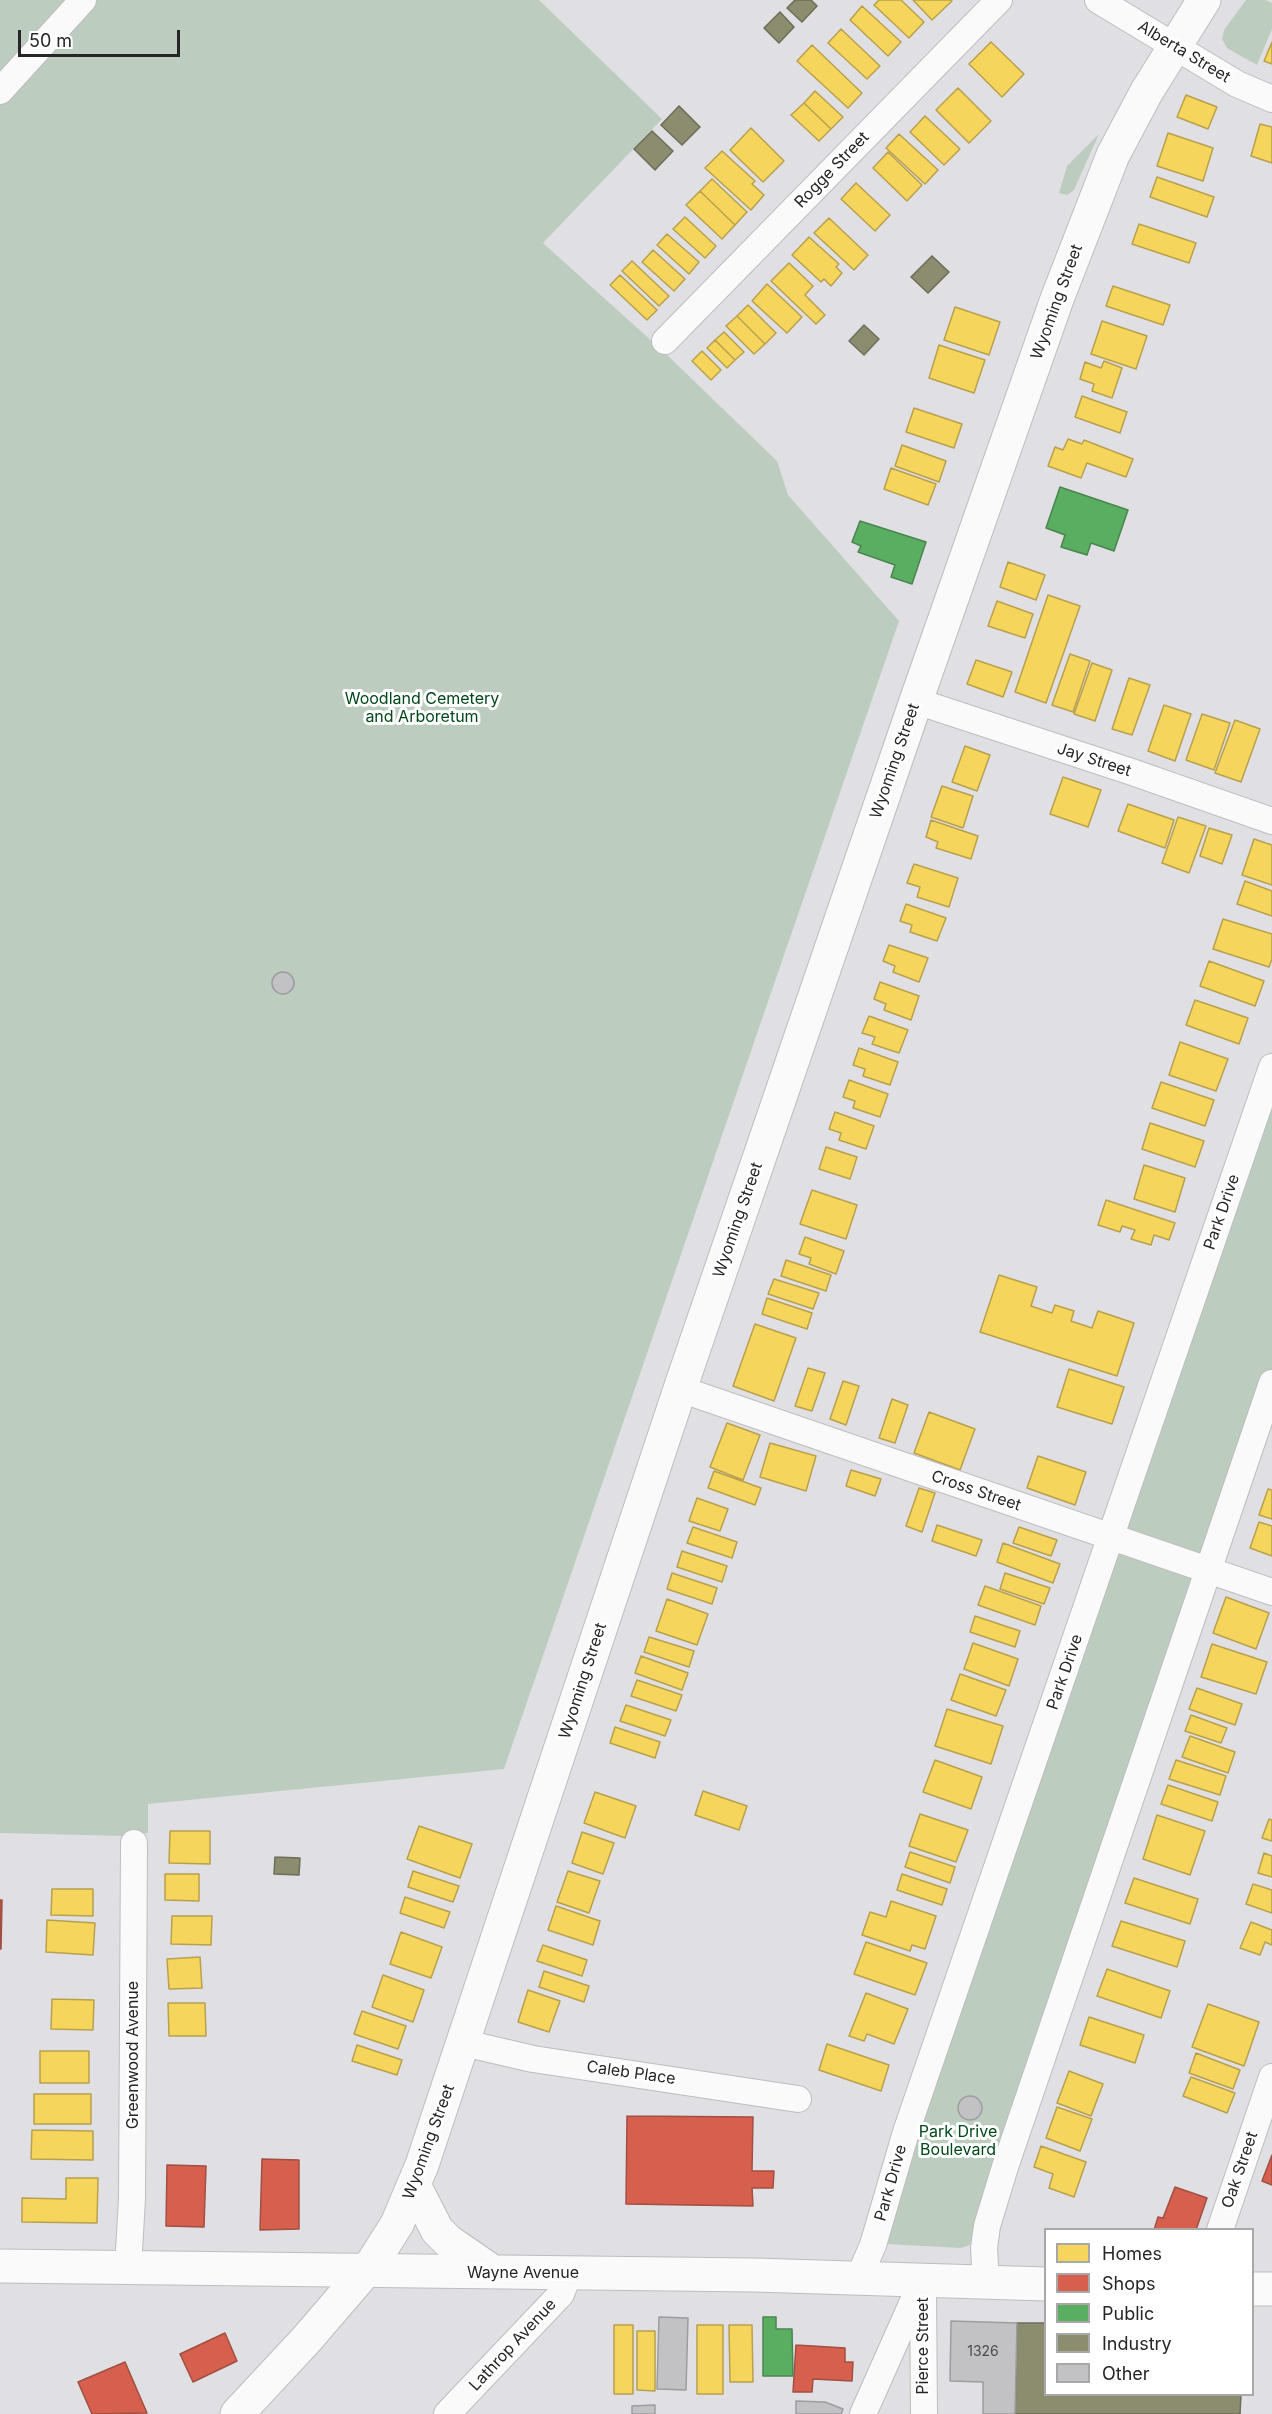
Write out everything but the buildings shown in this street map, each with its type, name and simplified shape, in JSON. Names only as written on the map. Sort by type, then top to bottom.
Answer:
[{"type":"street","points":[[0,91],[83,0]]},
{"type":"street","name":"Rogge Street","points":[[665,341],[999,0]]},
{"type":"street","name":"Alberta Street","points":[[1098,0],[1237,84],[1272,99]]},
{"type":"street","name":"Wyoming Street","points":[[237,2414],[366,2272],[390,2237],[414,2185],[464,2043],[516,1878],[680,1389],[916,700],[1057,299],[1113,155],[1147,91],[1204,0]]},
{"type":"street","name":"Jay Street","points":[[916,700],[1272,821]]},
{"type":"street","name":"Park Drive","points":[[859,2277],[873,2246],[906,2132],[1272,1067]]},
{"type":"street","points":[[986,2282],[984,2248],[987,2226],[1005,2167],[1272,1383]]},
{"type":"street","name":"Cross Street","points":[[680,1389],[1272,1592]]},
{"type":"street","name":"Greenwood Avenue","points":[[128,2268],[132,2199],[134,1843]]},
{"type":"street","name":"Caleb Place","points":[[464,2043],[533,2059],[798,2099]]},
{"type":"street","name":"Oak Street","points":[[1220,2228],[1272,2077]]},
{"type":"street","points":[[414,2185],[437,2230],[448,2241],[493,2272]]},
{"type":"street","name":"Wayne Avenue","points":[[0,2266],[859,2277],[1044,2284]]},
{"type":"street","name":"Lathrop Avenue","points":[[447,2414],[561,2294],[566,2282],[558,2272]]},
{"type":"street","points":[[863,2414],[923,2279]]},
{"type":"street","name":"Pierce Street","points":[[923,2279],[924,2414]]},
{"type":"street","points":[[1254,2289],[1272,2289]]},
{"type":"green space","name":"Woodland Cemetery and Arboretum","points":[[0,0],[539,0],[662,119],[543,243],[665,353],[777,461],[788,495],[899,621],[504,1769],[148,1804],[148,1833],[124,1836],[0,1833]]},
{"type":"green space","points":[[1246,0],[1266,0],[1272,3],[1272,29],[1257,65],[1227,48],[1222,39],[1224,30]]},
{"type":"green space","points":[[1099,134],[1074,190],[1067,195],[1059,193],[1067,166]]},
{"type":"green space","name":"Park Drive Boulevard","points":[[1272,1067],[1272,1383],[970,2245],[961,2248],[886,2244],[893,2224],[883,2212]]}]
